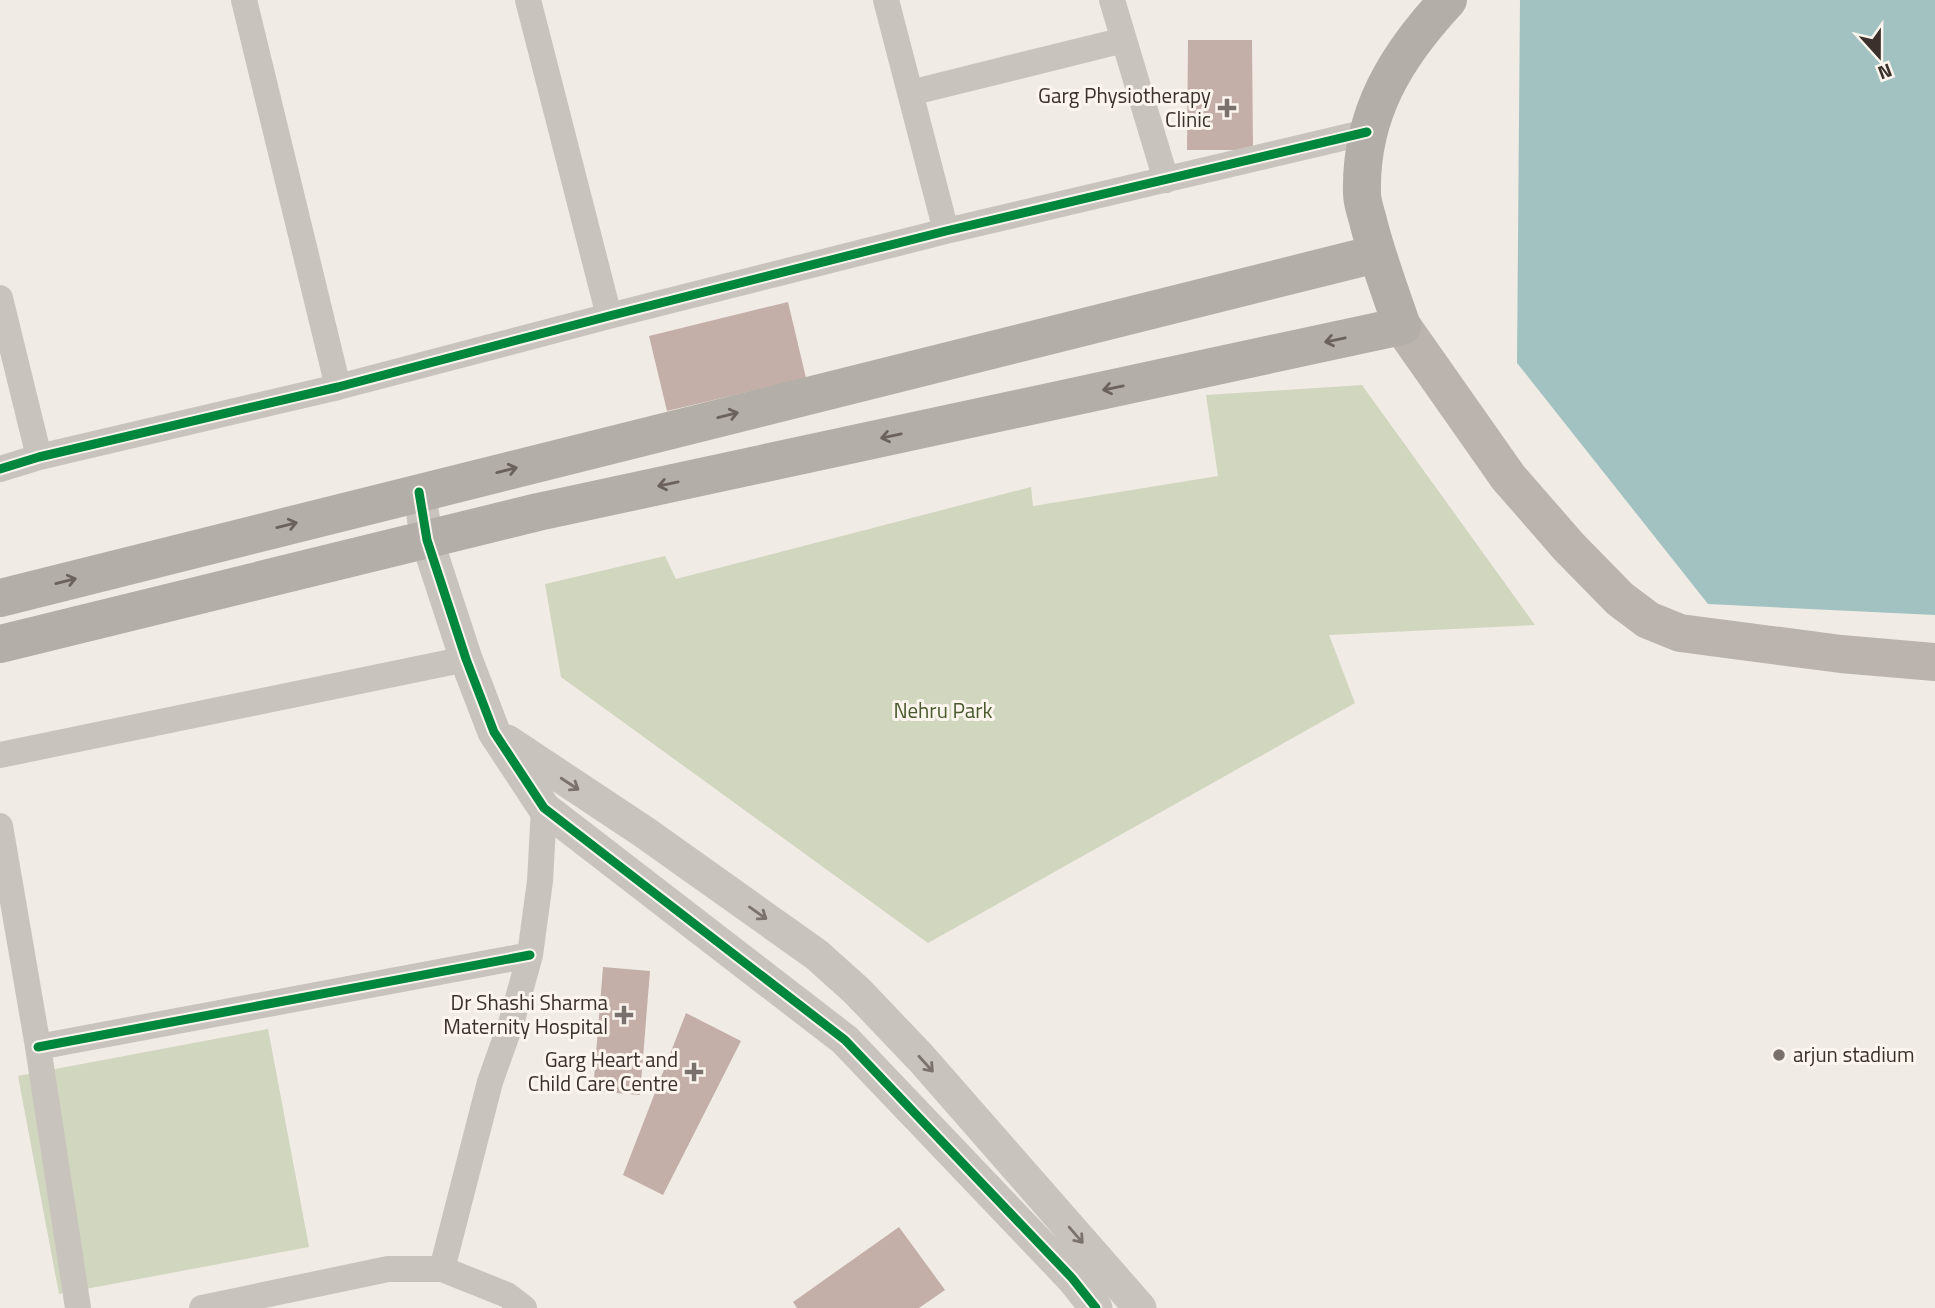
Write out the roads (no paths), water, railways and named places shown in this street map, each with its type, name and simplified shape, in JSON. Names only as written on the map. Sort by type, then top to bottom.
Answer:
[{"type":"highway","points":[[0,644],[538,512],[1402,326],[1376,254],[1362,195],[1367,132],[1389,77],[1428,22],[1448,0]]},
{"type":"highway","points":[[0,598],[1376,254]]},
{"type":"main road","points":[[1402,326],[1508,477],[1569,547],[1620,599],[1648,620],[1680,633],[1841,654],[1935,662]]},
{"type":"street","points":[[244,0],[338,387]]},
{"type":"street","points":[[528,0],[609,316]]},
{"type":"street","points":[[886,0],[946,231]]},
{"type":"street","points":[[1112,0],[1166,180]]},
{"type":"street","points":[[910,93],[1124,40]]},
{"type":"street","points":[[0,469],[39,457],[338,387],[946,231],[1367,132]]},
{"type":"street","points":[[0,298],[39,457]]},
{"type":"street","points":[[419,492],[428,540],[466,659],[494,732],[544,808],[845,1040],[1072,1278],[1096,1308]]},
{"type":"street","points":[[0,755],[466,659]]},
{"type":"street","points":[[494,732],[644,832],[817,955],[857,991],[921,1058],[1140,1308]]},
{"type":"street","points":[[442,1269],[490,1082],[512,1020],[530,955],[540,881],[544,808]]},
{"type":"street","points":[[0,826],[38,1047],[78,1308]]},
{"type":"street","points":[[38,1047],[530,955]]},
{"type":"street","points":[[202,1308],[388,1269],[442,1269],[508,1295],[524,1308]]},
{"type":"water","points":[[1520,0],[1935,0],[1935,615],[1708,604],[1517,363]]},
{"type":"place","name":"Garg Physiotherapy Clinic","points":[[1227,108]]},
{"type":"place","name":"Dr Shashi Sharma Maternity Hospital","points":[[624,1015]]},
{"type":"place","name":"arjun stadium","points":[[1779,1055]]},
{"type":"place","name":"Garg Heart and Child Care Centre","points":[[694,1072]]},
{"type":"park label","name":"Nehru Park","points":[[943,711]]}]
